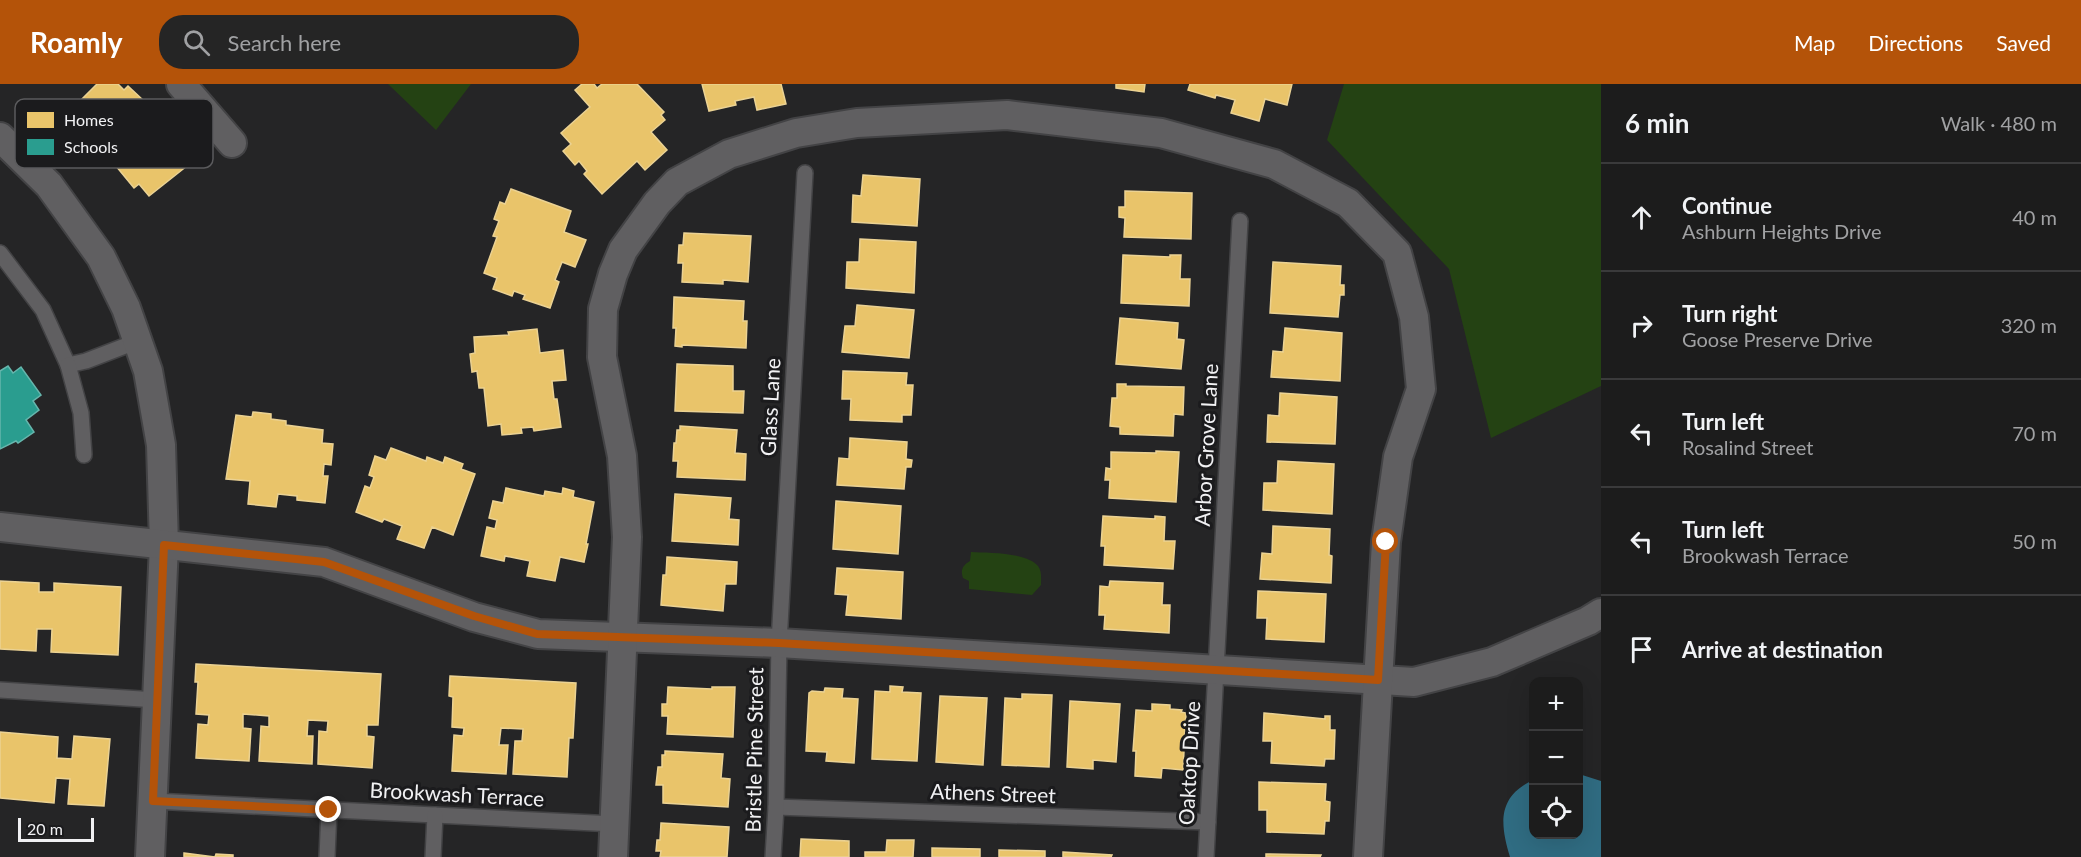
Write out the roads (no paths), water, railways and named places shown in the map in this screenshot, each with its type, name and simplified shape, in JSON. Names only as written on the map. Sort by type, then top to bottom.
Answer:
[{"type":"street","points":[[181,84],[194,99]]},
{"type":"street","points":[[613,857],[627,537],[622,456],[602,357],[603,309],[623,250],[657,203],[677,182],[729,154],[760,143],[796,133],[857,123],[1007,116],[1161,133],[1274,164],[1348,203],[1397,253],[1414,317],[1421,389],[1398,457],[1386,542],[1368,857]]},
{"type":"street","points":[[213,121],[232,143]]},
{"type":"street","points":[[0,137],[15,152]]},
{"type":"street","points":[[32,168],[49,185],[101,257],[126,308],[148,371],[161,445],[164,545],[150,857]]},
{"type":"street","points":[[0,527],[324,562],[474,616],[537,634],[779,643],[1414,682],[1492,662],[1588,621],[1601,613]]},
{"type":"lane","name":"Glass Lane","points":[[779,643],[805,173]]},
{"type":"lane","name":"Arbor Grove Lane","points":[[1215,671],[1240,221]]},
{"type":"lane","points":[[0,253],[43,310],[69,365],[81,413],[84,455]]},
{"type":"lane","points":[[69,365],[86,361],[138,341]]},
{"type":"lane","name":"Bristle Pine Street","points":[[773,857],[779,643]]},
{"type":"lane","name":"Oaktop Drive","points":[[1206,857],[1215,671]]},
{"type":"lane","points":[[0,690],[157,700]]},
{"type":"lane","name":"Brookwash Terrace","points":[[153,801],[615,824]]},
{"type":"lane","name":"Athens Street","points":[[776,807],[1208,822]]},
{"type":"lane","points":[[327,857],[329,810]]},
{"type":"lane","points":[[433,857],[435,815]]},
{"type":"water","points":[[1583,775],[1601,781],[1601,857],[1510,857],[1504,833],[1504,812],[1507,803],[1521,787],[1529,782],[1529,839],[1583,839]]}]
